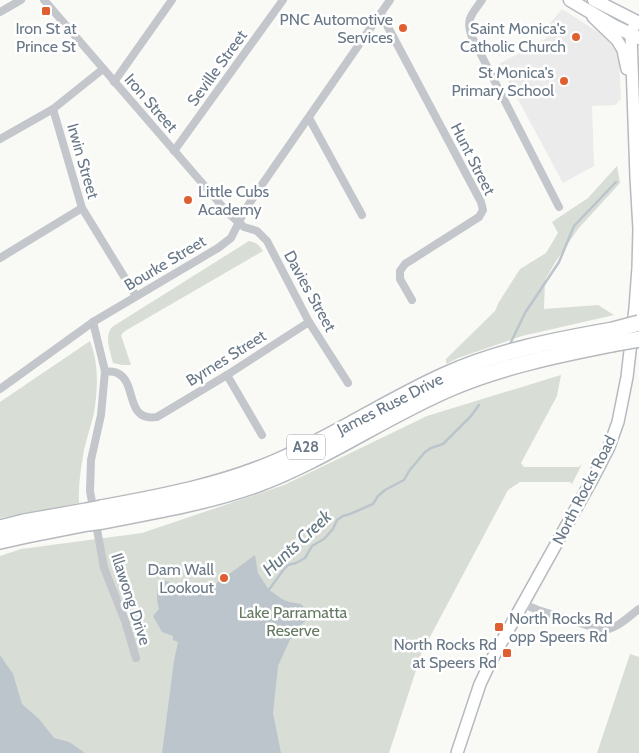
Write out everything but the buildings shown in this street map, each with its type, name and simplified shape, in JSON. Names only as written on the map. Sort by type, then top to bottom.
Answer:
[{"type":"highway","name":"James Ruse Drive","points":[[0,541],[230,480],[276,462],[421,386],[471,364],[552,342],[612,337],[639,325]]},
{"type":"highway","name":"A28","points":[[612,337],[639,340]]},
{"type":"highway","name":"James Ruse Drive","points":[[0,528],[24,522],[94,516]]},
{"type":"main road","points":[[570,0],[637,22]]},
{"type":"main road","points":[[590,5],[635,37]]},
{"type":"main road","name":"North Rocks Road","points":[[590,5],[623,50],[626,67],[633,87]]},
{"type":"main road","name":"North Rocks Road","points":[[457,753],[480,684],[609,447],[624,398],[638,268],[639,229],[633,87],[637,22]]},
{"type":"main road","points":[[633,87],[639,60]]},
{"type":"street","points":[[0,12],[21,0]]},
{"type":"street","name":"Iron Street","points":[[44,0],[228,213],[239,223]]},
{"type":"street","points":[[114,82],[172,0]]},
{"type":"street","name":"Seville Street","points":[[174,151],[283,0]]},
{"type":"street","name":"Bourke Street","points":[[0,389],[93,322],[231,238],[245,210],[390,0]]},
{"type":"street","points":[[482,0],[468,22],[468,28],[559,207]]},
{"type":"street","name":"Hunt Street","points":[[380,14],[481,202],[483,210],[479,217],[405,264],[400,271],[400,278],[412,300]]},
{"type":"street","points":[[0,139],[53,109],[103,69]]},
{"type":"street","name":"Irwin Street","points":[[53,109],[82,208],[136,296]]},
{"type":"street","points":[[310,118],[362,216]]},
{"type":"street","points":[[0,258],[82,208]]},
{"type":"street","name":"Davies Street","points":[[239,223],[257,232],[267,242],[309,322],[348,383]]},
{"type":"street","name":"Illawong Drive","points":[[93,322],[105,371],[101,414],[91,460],[90,491],[104,568],[125,622],[136,658]]},
{"type":"street","name":"Byrnes Street","points":[[105,371],[117,373],[124,378],[138,413],[143,417],[150,418],[227,375],[309,322]]},
{"type":"street","points":[[227,375],[262,435]]},
{"type":"street","points":[[523,604],[598,630],[608,630],[615,627],[639,610]]},
{"type":"shaded area","name":"St Monica's Primary School","points":[[562,9],[598,32],[615,50],[619,61],[621,99],[615,105],[592,106],[594,166],[563,183],[499,64],[547,38],[541,34]]},
{"type":"shaded area","points":[[255,555],[258,573],[269,590],[282,599],[301,604],[311,615],[293,633],[278,666],[273,713],[281,753],[162,753],[178,642],[173,640],[173,636],[162,632],[153,616],[159,609],[157,597],[159,586],[163,580],[202,594]]},
{"type":"shaded area","points":[[0,655],[13,674],[22,704],[39,719],[54,738],[69,742],[85,753],[0,753]]},
{"type":"green space","points":[[617,166],[620,183],[578,229],[545,280],[544,309],[598,305],[614,315],[522,336],[446,364],[446,359],[495,311],[520,269],[546,253],[558,233],[552,222],[588,198]]},
{"type":"green space","points":[[249,241],[257,244],[263,251],[125,331],[121,335],[131,365],[113,363],[108,340],[112,327]]},
{"type":"green space","points":[[90,341],[95,358],[96,394],[94,413],[82,463],[79,503],[0,518],[0,402]]},
{"type":"green space","name":"Lake Parramatta Reserve","points":[[561,375],[557,396],[521,463],[524,467],[579,467],[582,464],[572,484],[570,482],[520,482],[508,490],[422,652],[389,753],[0,753],[0,556],[21,549],[142,533],[284,485],[427,416]]},
{"type":"green space","points":[[630,654],[639,657],[639,753],[597,753]]},
{"type":"waterway","name":"Hunts Creek","points":[[510,344],[525,313],[559,262],[574,226],[616,182]]},
{"type":"waterway","name":"Hunts Creek","points":[[268,591],[288,565],[305,558],[312,546],[324,539],[333,529],[337,520],[373,504],[385,490],[404,480],[425,452],[443,444],[471,416],[479,405]]},
{"type":"place","name":"Iron St at Prince St","points":[[46,11]]},
{"type":"place","name":"PNC Automotive Services","points":[[403,28]]},
{"type":"place","name":"Saint Monica's Catholic Church","points":[[576,37]]},
{"type":"place","name":"St Monica's Primary School","points":[[564,81]]},
{"type":"place","name":"Little Cubs Academy","points":[[188,200]]},
{"type":"place","name":"Dam Wall Lookout","points":[[224,578]]},
{"type":"place","name":"North Rocks Rd opp Speers Rd","points":[[499,627]]},
{"type":"place","name":"North Rocks Rd at Speers Rd","points":[[507,653]]}]
